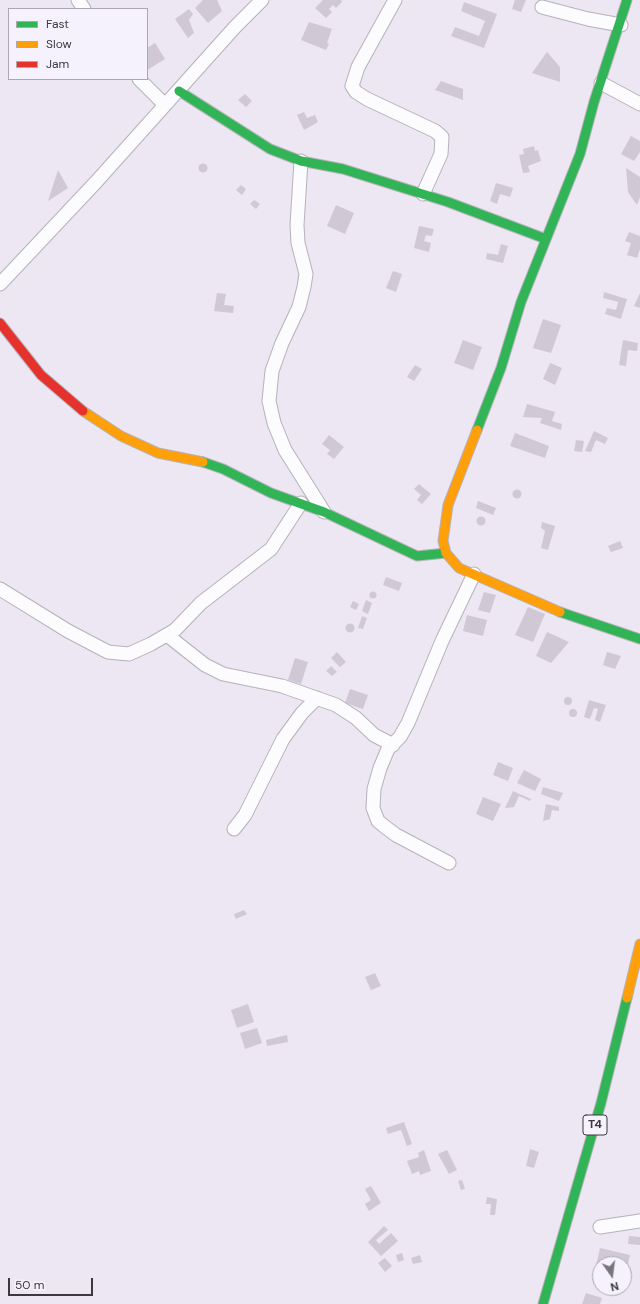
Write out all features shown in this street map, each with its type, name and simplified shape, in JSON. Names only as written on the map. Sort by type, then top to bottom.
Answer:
[{"type":"main road","points":[[627,0],[621,25],[601,83],[580,154],[521,302],[501,368],[448,505],[443,541],[446,553],[459,568],[552,609],[640,639]]},
{"type":"main road","points":[[179,91],[270,149],[301,161],[344,170],[423,194],[546,238]]},
{"type":"main road","points":[[0,323],[41,375],[74,405],[121,436],[158,454],[194,459],[223,469],[271,492],[324,512],[417,556],[446,553]]},
{"type":"main road","name":"T4","points":[[543,1304],[601,1103],[640,944]]},
{"type":"street","points":[[395,0],[358,67],[352,86],[356,92],[362,96],[435,131],[442,137],[441,154],[423,194]]},
{"type":"street","points":[[0,284],[179,91],[256,2]]},
{"type":"street","points":[[542,7],[588,19],[621,25]]},
{"type":"street","points":[[139,80],[165,105]]},
{"type":"street","points":[[601,83],[640,104]]},
{"type":"street","points":[[301,161],[297,225],[298,243],[306,274],[299,307],[282,343],[272,371],[269,401],[274,423],[285,450],[324,512]]},
{"type":"street","points":[[0,588],[68,631],[108,652],[129,654],[175,630],[201,603],[271,549],[300,503]]},
{"type":"street","points":[[449,863],[396,835],[384,826],[375,815],[373,808],[374,789],[380,768],[388,749],[400,737],[408,723],[442,641],[474,574]]},
{"type":"street","points":[[167,635],[205,665],[223,674],[282,686],[336,705],[356,718],[374,735],[393,745]]},
{"type":"street","points":[[234,829],[244,815],[283,739],[302,713],[317,698]]},
{"type":"street","points":[[600,1227],[640,1221]]},
{"type":"building","points":[[203,0],[217,0],[222,11],[208,23],[195,8]]},
{"type":"building","points":[[323,0],[341,0],[342,2],[336,8],[333,5],[329,9],[332,12],[326,18],[315,8]]},
{"type":"building","points":[[515,0],[526,0],[521,12],[512,9]]},
{"type":"building","points":[[464,2],[497,14],[484,48],[451,36],[455,27],[479,36],[485,21],[461,11]]},
{"type":"building","points":[[189,9],[193,14],[189,20],[194,33],[188,38],[175,19]]},
{"type":"building","points":[[309,22],[332,29],[327,43],[329,44],[326,50],[301,40]]},
{"type":"building","points":[[155,43],[165,59],[148,69],[148,47]]},
{"type":"building","points":[[547,52],[560,67],[560,82],[532,73]]},
{"type":"building","points":[[441,81],[463,89],[463,100],[435,90]]},
{"type":"building","points":[[245,94],[252,101],[246,107],[238,100]]},
{"type":"building","points":[[304,112],[307,118],[315,115],[318,122],[304,130],[297,115]]},
{"type":"building","points":[[631,136],[640,141],[640,152],[634,161],[621,154]]},
{"type":"building","points":[[534,146],[535,151],[538,150],[541,161],[528,166],[530,172],[523,173],[519,155],[524,154],[523,149]]},
{"type":"building","points":[[201,164],[205,164],[207,168],[205,172],[201,172],[199,170],[199,166]]},
{"type":"building","points":[[626,168],[640,177],[640,197],[637,205],[628,192]]},
{"type":"building","points":[[58,170],[68,188],[48,201]]},
{"type":"building","points":[[496,183],[513,188],[510,197],[500,194],[497,204],[490,201]]},
{"type":"building","points":[[241,185],[246,189],[242,195],[236,190]]},
{"type":"building","points":[[254,200],[260,204],[256,209],[250,204]]},
{"type":"building","points":[[336,205],[354,213],[345,234],[327,226]]},
{"type":"building","points":[[419,226],[434,229],[432,236],[426,235],[424,241],[431,243],[429,252],[414,248]]},
{"type":"building","points":[[629,232],[640,236],[640,249],[637,258],[627,255],[631,243],[625,241]]},
{"type":"building","points":[[501,244],[508,246],[503,263],[486,259],[487,253],[498,255]]},
{"type":"building","points":[[393,271],[402,274],[396,292],[386,288]]},
{"type":"building","points":[[604,292],[627,299],[621,319],[605,314],[607,308],[616,310],[618,302],[603,298]]},
{"type":"building","points":[[217,293],[226,294],[224,305],[234,306],[233,313],[214,311]]},
{"type":"building","points":[[640,293],[640,308],[634,306]]},
{"type":"building","points":[[543,319],[561,325],[551,353],[533,348]]},
{"type":"building","points":[[463,340],[482,347],[473,370],[454,363]]},
{"type":"building","points":[[623,340],[638,343],[637,351],[628,350],[626,366],[619,365]]},
{"type":"building","points":[[550,363],[562,368],[555,385],[543,379]]},
{"type":"building","points":[[415,365],[422,369],[414,381],[407,377]]},
{"type":"building","points":[[527,404],[555,412],[552,421],[562,424],[561,430],[540,423],[542,418],[523,417]]},
{"type":"building","points":[[594,431],[608,438],[605,444],[596,440],[591,452],[585,451]]},
{"type":"building","points":[[515,433],[549,446],[545,458],[510,446]]},
{"type":"building","points":[[329,435],[344,447],[334,459],[327,454],[330,450],[322,444]]},
{"type":"building","points":[[576,440],[584,441],[582,452],[574,451]]},
{"type":"building","points":[[419,484],[431,494],[422,504],[417,500],[421,495],[414,489]]},
{"type":"building","points":[[515,490],[519,490],[521,494],[519,498],[515,498],[513,496],[513,492]]},
{"type":"building","points":[[478,501],[496,508],[493,515],[476,508]]},
{"type":"building","points":[[479,517],[483,517],[485,521],[483,525],[479,525],[477,523],[477,519]]},
{"type":"building","points":[[542,522],[555,526],[548,550],[541,548],[545,531],[541,528]]},
{"type":"building","points":[[620,541],[623,548],[611,552],[608,546]]},
{"type":"building","points":[[386,577],[402,583],[399,591],[383,585]]},
{"type":"building","points":[[373,591],[376,592],[376,598],[373,599],[370,598],[369,595],[370,592]]},
{"type":"building","points":[[484,592],[496,595],[490,613],[478,610]]},
{"type":"building","points":[[366,600],[372,603],[368,614],[362,611]]},
{"type":"building","points":[[353,601],[359,604],[356,610],[350,607]]},
{"type":"building","points":[[528,607],[545,614],[533,642],[515,635]]},
{"type":"building","points":[[467,615],[487,620],[483,636],[463,631]]},
{"type":"building","points":[[362,616],[367,618],[363,629],[358,628]]},
{"type":"building","points":[[348,624],[352,624],[354,628],[352,632],[348,632],[346,630],[346,626]]},
{"type":"building","points":[[547,632],[569,642],[551,663],[536,656]]},
{"type":"building","points":[[337,652],[346,662],[340,667],[331,658]]},
{"type":"building","points":[[607,652],[621,656],[615,669],[603,665]]},
{"type":"building","points":[[295,658],[308,662],[301,684],[288,680]]},
{"type":"building","points":[[331,666],[337,672],[332,676],[326,671]]},
{"type":"building","points":[[350,689],[368,695],[363,709],[345,703]]},
{"type":"building","points":[[568,697],[571,698],[571,704],[568,705],[565,704],[564,701],[565,698]]},
{"type":"building","points":[[589,700],[606,705],[600,722],[595,720],[598,709],[594,708],[590,719],[584,717]]},
{"type":"building","points":[[571,709],[575,709],[577,713],[575,717],[571,717],[569,715],[569,711]]},
{"type":"building","points":[[498,762],[513,768],[508,781],[493,775]]},
{"type":"building","points":[[524,770],[541,779],[535,791],[517,783]]},
{"type":"building","points":[[543,787],[563,793],[559,801],[541,794]]},
{"type":"building","points":[[513,791],[531,799],[530,801],[519,796],[514,807],[505,808]]},
{"type":"building","points":[[483,797],[501,804],[493,821],[476,814]]},
{"type":"building","points":[[546,804],[559,807],[559,811],[552,810],[550,819],[543,821]]},
{"type":"building","points":[[244,910],[247,914],[236,919],[234,914]]},
{"type":"building","points":[[375,973],[381,986],[371,990],[365,977]]},
{"type":"building","points":[[248,1004],[254,1022],[237,1028],[231,1010]]},
{"type":"building","points":[[257,1028],[262,1043],[245,1049],[240,1033]]},
{"type":"building","points":[[287,1035],[288,1042],[267,1046],[266,1040]]},
{"type":"building","points":[[404,1122],[412,1144],[407,1146],[401,1130],[388,1134],[386,1128]]},
{"type":"building","points":[[530,1149],[539,1152],[534,1168],[526,1166]]},
{"type":"building","points":[[424,1150],[431,1171],[420,1175],[419,1171],[412,1174],[407,1161],[419,1157],[418,1153]]},
{"type":"building","points":[[447,1150],[457,1170],[449,1174],[438,1154]]},
{"type":"building","points":[[462,1180],[465,1189],[461,1190],[458,1181]]},
{"type":"building","points":[[371,1186],[381,1203],[369,1211],[365,1204],[371,1200],[365,1189]]},
{"type":"building","points":[[487,1197],[497,1199],[495,1215],[490,1215],[491,1204],[486,1204]]},
{"type":"building","points":[[384,1226],[388,1230],[376,1240],[379,1244],[391,1233],[398,1241],[381,1256],[368,1242]]},
{"type":"building","points":[[629,1236],[640,1237],[640,1245],[628,1244]]},
{"type":"building","points":[[600,1248],[630,1255],[630,1256],[598,1256]]},
{"type":"building","points":[[402,1253],[404,1260],[398,1262],[396,1255]]},
{"type":"building","points":[[420,1255],[422,1262],[413,1264],[411,1258]]},
{"type":"building","points":[[385,1258],[392,1266],[385,1272],[378,1263]]},
{"type":"building","points":[[586,1293],[602,1298],[600,1304],[582,1304]]},
{"type":"traffic: fast","points":[[477,430],[501,368],[521,302],[580,154],[594,102],[627,0]]},
{"type":"traffic: fast","points":[[179,91],[270,149],[301,161],[343,169],[448,202],[546,239]]},
{"type":"traffic: fast","points":[[203,462],[223,469],[271,493],[324,512],[417,556],[446,553]]},
{"type":"traffic: fast","points":[[560,612],[640,639]]},
{"type":"traffic: fast","points":[[543,1304],[601,1103],[627,998]]},
{"type":"traffic: slow","points":[[83,411],[121,436],[158,453],[203,462]]},
{"type":"traffic: slow","points":[[477,430],[448,505],[443,541],[446,553],[459,568],[560,612]]},
{"type":"traffic: slow","points":[[627,998],[640,944]]},
{"type":"traffic: jam","points":[[0,323],[41,375],[83,411]]}]
